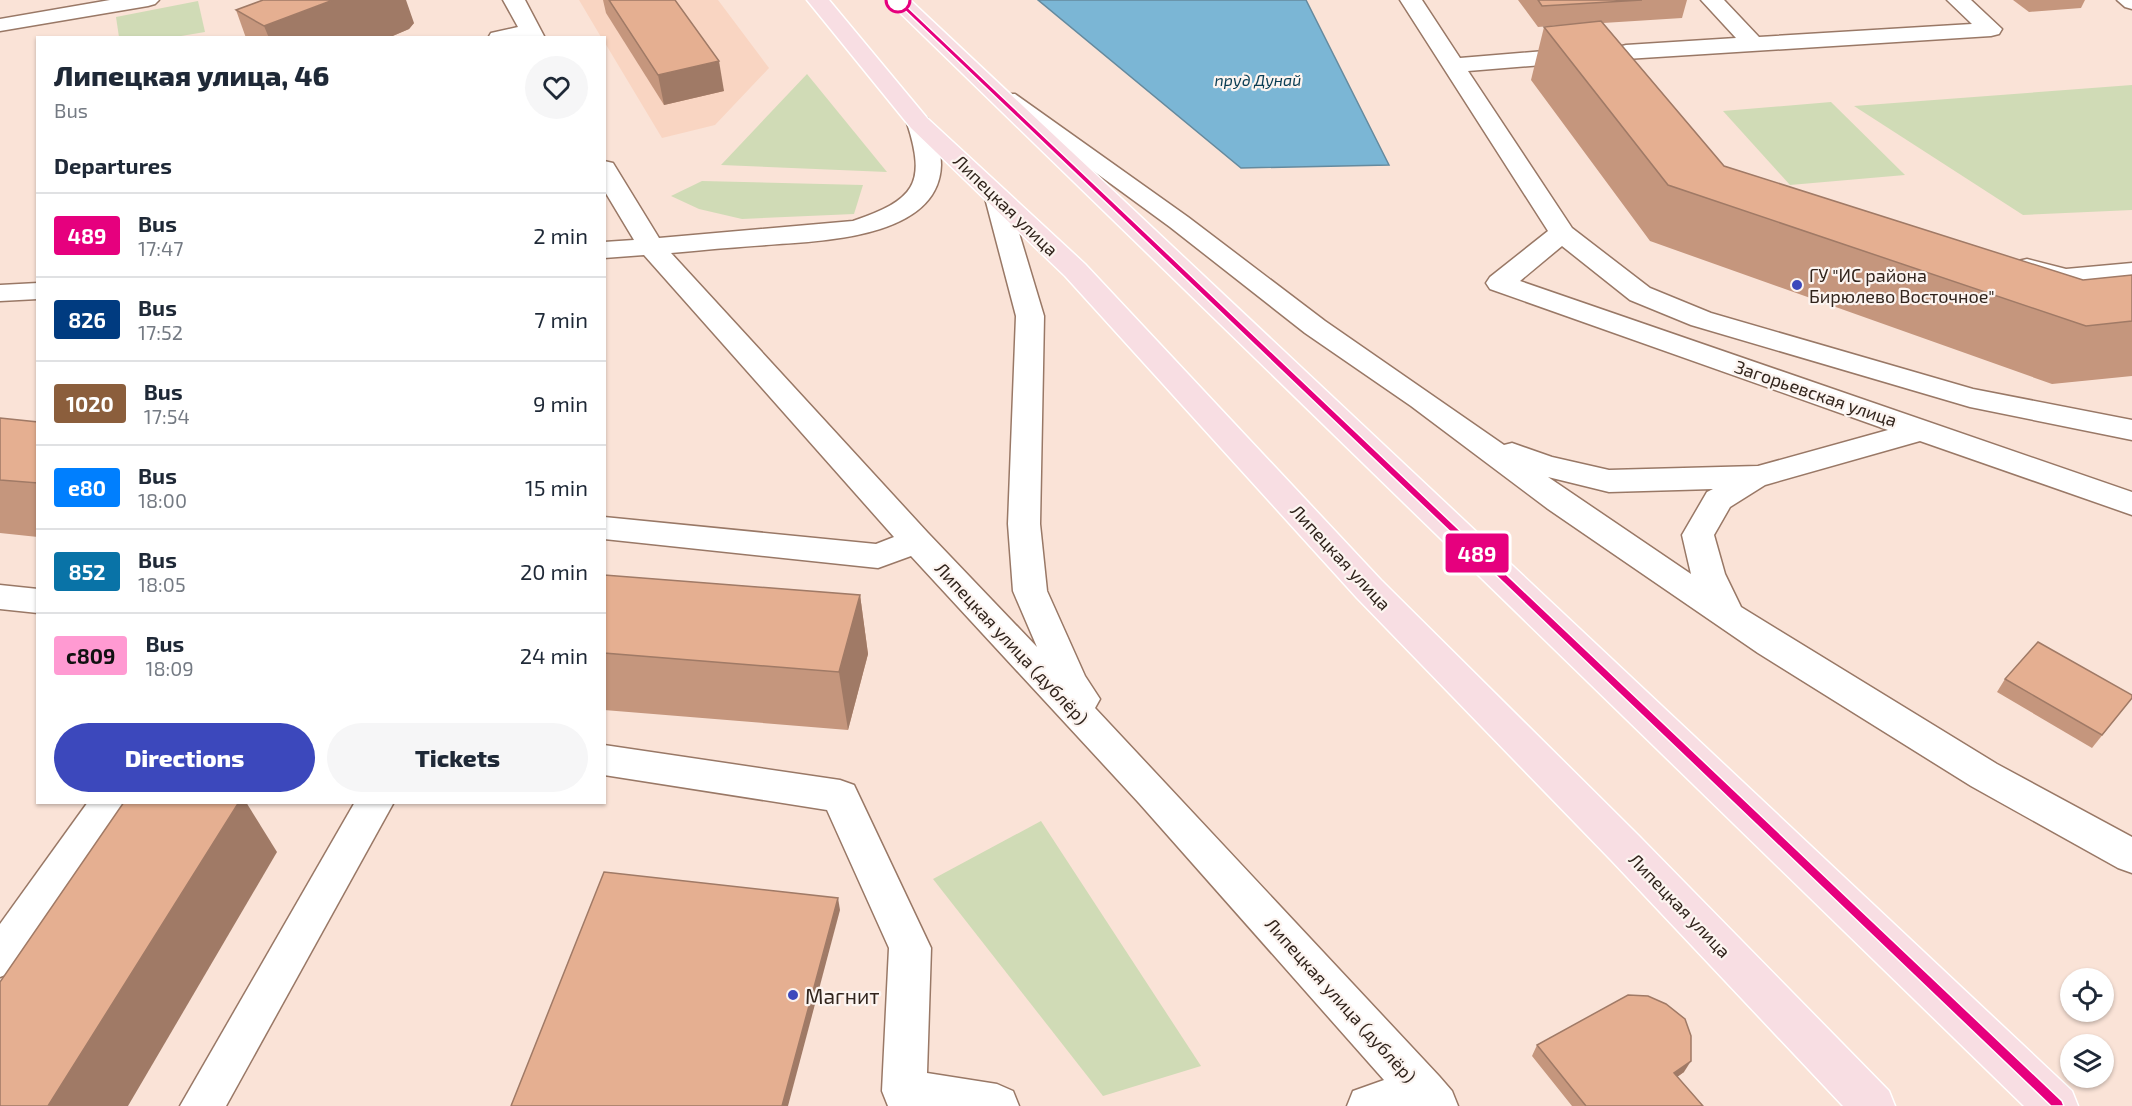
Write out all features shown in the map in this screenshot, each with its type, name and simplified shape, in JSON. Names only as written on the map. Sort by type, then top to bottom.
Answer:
[{"type":"main road","name":"Липецкая улица","points":[[818,0],[919,123],[1075,270],[1369,589],[1625,848],[1873,1106]]},
{"type":"main road","points":[[898,0],[2056,1106]]},
{"type":"street","points":[[12,0],[5,25],[148,0]]},
{"type":"street","points":[[514,0],[532,34],[516,36]]},
{"type":"street","points":[[1411,0],[1456,65],[1562,233],[1640,294],[1701,319],[1970,399],[2132,430]]},
{"type":"street","points":[[1712,0],[1754,45]]},
{"type":"street","points":[[1456,65],[1634,61],[1754,45],[1991,29],[1958,0]]},
{"type":"street","points":[[2128,0],[2132,3]]},
{"type":"street","points":[[985,83],[1179,222],[1316,327],[1559,501],[1728,615],[1984,775],[2132,856]]},
{"type":"street","points":[[606,250],[857,228],[883,219],[916,199],[928,179],[929,154],[919,123]]},
{"type":"street","name":"Липецкая улица (дублёр)","points":[[606,171],[651,247],[916,541],[1152,792],[1430,1098]]},
{"type":"street","points":[[998,198],[1030,316],[1024,524],[1030,591],[1070,682],[1152,792]]},
{"type":"street","name":"Загорьевская улица","points":[[1562,233],[1500,283],[2132,504]]},
{"type":"street","points":[[2010,262],[2066,277],[2132,271]]},
{"type":"street","points":[[0,293],[36,291]]},
{"type":"street","points":[[1728,615],[1708,574],[1698,535],[1718,500],[1758,477],[1922,430]]},
{"type":"street","points":[[1471,436],[1544,466],[1609,481],[1758,477]]},
{"type":"street","points":[[606,528],[878,556],[916,541]]},
{"type":"street","points":[[0,597],[36,601]]},
{"type":"street","points":[[606,760],[840,795],[910,948],[904,1091],[997,1106]]},
{"type":"street","points":[[0,958],[109,804]]},
{"type":"street","points":[[202,1106],[374,804]]},
{"type":"street","points":[[1369,1106],[1430,1098]]},
{"type":"shaded area","points":[[579,0],[718,0],[769,68],[715,125],[662,138],[606,45],[606,36],[600,36]]},
{"type":"green space","points":[[198,1],[205,32],[181,36],[119,36],[116,17]]},
{"type":"green space","points":[[807,74],[887,172],[721,165]]},
{"type":"green space","points":[[2132,85],[2132,210],[2023,215],[1854,106]]},
{"type":"green space","points":[[1831,102],[1905,175],[1790,185],[1723,111]]},
{"type":"green space","points":[[702,181],[863,185],[854,214],[742,219],[699,209],[671,196]]},
{"type":"green space","points":[[1041,821],[1201,1066],[1103,1096],[933,879]]},
{"type":"water","name":"пруд Дунай","points":[[1038,0],[1306,0],[1389,165],[1241,168]]},
{"type":"building","points":[[263,0],[333,0],[264,26],[236,10]]},
{"type":"building","points":[[609,0],[675,0],[719,61],[658,75]]},
{"type":"building","points":[[1538,0],[1642,0],[1542,6]]},
{"type":"building","points":[[1601,21],[1724,166],[2083,280],[2132,275],[2132,321],[2086,326],[1668,185],[1544,27]]},
{"type":"building","points":[[0,418],[36,422],[36,483],[0,480]]},
{"type":"building","points":[[606,575],[860,595],[839,672],[606,653]]},
{"type":"building","points":[[2038,642],[2132,695],[2102,735],[2005,679]]},
{"type":"building","points":[[123,804],[238,804],[48,1106],[0,1106],[0,982]]},
{"type":"building","points":[[604,872],[838,898],[782,1106],[511,1106]]},
{"type":"building","points":[[1628,995],[1648,996],[1666,1004],[1685,1019],[1691,1036],[1691,1061],[1674,1073],[1703,1106],[1586,1106],[1537,1045]]},
{"type":"bus line","name":"489","points":[[898,0],[2056,1106]]},
{"type":"place","name":"ГУ \"ИС района Бирюлево Восточное\"","points":[[1797,285]]},
{"type":"place","name":"Магнит","points":[[793,995]]}]
